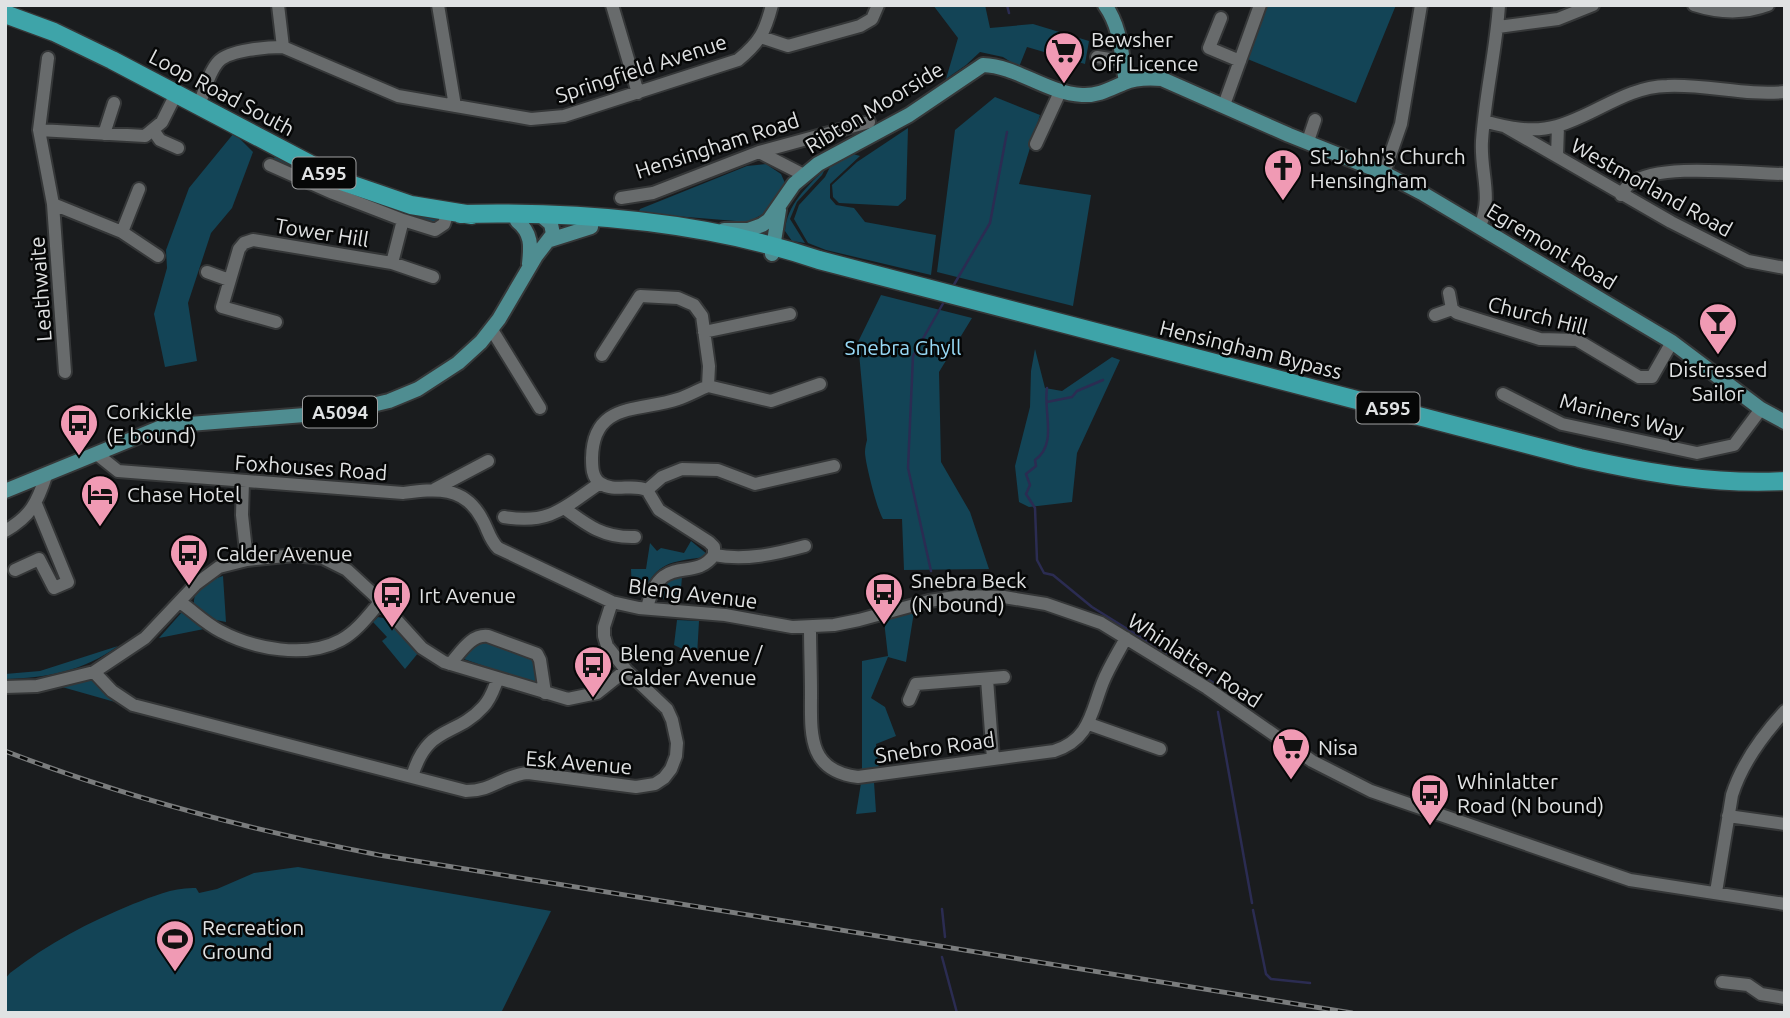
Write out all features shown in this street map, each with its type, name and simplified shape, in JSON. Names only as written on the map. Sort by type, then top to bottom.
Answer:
[{"type":"highway","name":"Loop Road South","points":[[5,14],[87,48],[344,182],[393,200],[454,213]]},
{"type":"highway","name":"A595","points":[[454,213],[770,247]]},
{"type":"highway","name":"A595","points":[[454,213],[552,224],[649,222],[770,247]]},
{"type":"highway","name":"Hensingham Bypass","points":[[770,247],[1580,458],[1706,481],[1785,481]]},
{"type":"main road","points":[[1105,5],[1120,36],[1126,82]]},
{"type":"main road","name":"Ribton Moorside","points":[[769,220],[794,184],[804,175],[839,151],[909,115],[983,65],[994,66],[1060,92]]},
{"type":"main road","name":"Egremont Road","points":[[1060,92],[1085,95],[1107,92],[1126,82],[1162,79],[1384,173],[1480,226],[1586,293],[1693,355],[1760,409],[1785,422]]},
{"type":"main road","points":[[770,247],[780,205]]},
{"type":"main road","points":[[692,229],[748,230],[769,220],[770,247]]},
{"type":"main road","points":[[517,221],[530,238],[532,263]]},
{"type":"main road","name":"A5094","points":[[5,491],[98,455],[145,433],[174,424],[343,412],[389,401],[418,389],[446,373],[492,330],[552,224]]},
{"type":"street","points":[[198,106],[215,67],[225,56],[283,47],[278,5]]},
{"type":"street","points":[[438,5],[455,106]]},
{"type":"street","points":[[612,5],[638,93]]},
{"type":"street","name":"Springfield Avenue","points":[[283,47],[398,96],[531,119],[564,116],[738,60],[756,46],[766,29],[772,5]]},
{"type":"street","points":[[761,37],[788,46],[860,26],[872,19],[878,5]]},
{"type":"street","points":[[1224,105],[1260,5]]},
{"type":"street","points":[[1384,173],[1401,124],[1421,5]]},
{"type":"street","points":[[1480,226],[1487,207],[1488,194],[1481,157],[1499,5]]},
{"type":"street","points":[[1498,27],[1558,19],[1592,5]]},
{"type":"street","points":[[1694,5],[1733,12],[1768,5]]},
{"type":"street","points":[[1221,18],[1209,48],[1240,61]]},
{"type":"street","points":[[1097,57],[1122,61]]},
{"type":"street","name":"Leathwaite","points":[[48,58],[39,130],[53,204],[65,372]]},
{"type":"street","points":[[1484,121],[1523,129],[1558,126],[1646,88],[1667,86],[1754,93],[1785,92]]},
{"type":"street","points":[[1037,144],[1060,92]]},
{"type":"street","points":[[39,130],[145,136],[162,122],[176,93]]},
{"type":"street","points":[[104,134],[114,103]]},
{"type":"street","points":[[1308,141],[1315,120]]},
{"type":"street","name":"Hensingham Road","points":[[621,198],[653,193],[759,152],[869,122]]},
{"type":"street","points":[[1557,156],[1558,126]]},
{"type":"street","name":"Westmorland Road","points":[[1506,127],[1621,195],[1748,261],[1785,268]]},
{"type":"street","points":[[153,130],[160,140],[178,148]]},
{"type":"street","points":[[759,152],[804,175]]},
{"type":"street","name":"Tower Hill","points":[[270,165],[333,193],[435,230],[454,213]]},
{"type":"street","points":[[1621,195],[1630,183],[1653,174],[1700,171],[1785,174]]},
{"type":"street","points":[[122,232],[139,189]]},
{"type":"street","name":"Leathwaite","points":[[53,204],[122,232],[158,256]]},
{"type":"street","name":"Tower Hill","points":[[392,263],[403,220]]},
{"type":"street","name":"Tower Hill","points":[[276,322],[222,307],[239,249],[244,243],[253,240],[392,263],[433,276]]},
{"type":"street","points":[[207,272],[229,280]]},
{"type":"street","points":[[1435,315],[1452,309],[1449,293]]},
{"type":"street","points":[[602,355],[640,296],[678,298],[694,305],[702,316],[709,366],[708,386]]},
{"type":"street","name":"Church Hill","points":[[1452,309],[1457,313],[1540,339],[1577,340],[1639,377],[1652,377],[1672,342]]},
{"type":"street","points":[[704,332],[790,314]]},
{"type":"street","points":[[492,330],[540,408]]},
{"type":"street","points":[[647,608],[654,588],[665,575],[709,562],[714,555],[713,547],[659,510],[647,490],[612,487],[600,483],[593,472],[593,438],[596,431],[616,413],[678,400],[708,386],[771,401],[820,384]]},
{"type":"street","name":"Mariners Way","points":[[1503,394],[1562,424],[1697,453],[1734,445],[1760,409]]},
{"type":"street","name":"Foxhouses Road","points":[[98,455],[118,471],[403,493],[447,490],[470,502],[498,548]]},
{"type":"street","points":[[435,489],[488,461]]},
{"type":"street","points":[[647,490],[662,477],[682,469],[718,470],[755,484],[825,464]]},
{"type":"street","points":[[5,531],[36,504],[46,476]]},
{"type":"street","points":[[243,481],[242,515],[247,560]]},
{"type":"street","points":[[504,517],[518,520],[543,519],[600,483]]},
{"type":"street","points":[[15,570],[39,559],[54,588],[68,582],[36,504]]},
{"type":"street","points":[[564,508],[588,526],[614,537],[635,537]]},
{"type":"street","points":[[714,555],[733,559],[776,554],[805,546]]},
{"type":"street","name":"Bleng Avenue","points":[[498,548],[612,602],[725,615],[792,627],[810,627]]},
{"type":"street","points":[[5,687],[37,686],[94,672],[145,638],[207,574],[219,567],[247,560],[295,555],[323,558],[347,570],[422,648],[431,656],[450,664],[568,699],[587,697],[605,688],[626,670]]},
{"type":"street","name":"Whinlatter Road","points":[[810,627],[870,618],[929,601],[984,596],[1046,604],[1093,620],[1126,638],[1207,688],[1312,761],[1371,790],[1630,880],[1785,904]]},
{"type":"street","points":[[180,602],[217,630],[233,638],[266,646],[306,650],[327,647],[343,639],[356,629],[380,602]]},
{"type":"street","name":"Esk Avenue","points":[[412,777],[466,790],[488,789],[517,774],[528,773],[636,787],[655,784],[664,778],[677,756],[676,733],[667,709],[612,655],[604,636],[612,602]]},
{"type":"street","name":"Snebro Road","points":[[810,627],[811,738],[819,756],[829,767],[839,773],[858,777],[1064,748],[1077,739],[1089,724],[1108,671],[1126,638]]},
{"type":"street","points":[[450,664],[473,639],[480,635],[488,636],[537,654],[545,693]]},
{"type":"street","points":[[94,672],[112,691],[133,705],[412,777],[419,756],[433,740],[476,714],[489,700],[498,678]]},
{"type":"street","points":[[909,700],[916,684],[1004,677]]},
{"type":"street","points":[[987,679],[993,759]]},
{"type":"street","points":[[1716,892],[1732,795],[1743,767],[1785,710]]},
{"type":"street","points":[[1089,724],[1160,749]]},
{"type":"street","points":[[1728,816],[1785,824]]},
{"type":"street","points":[[1722,982],[1748,985],[1761,994],[1785,998]]},
{"type":"green space","points":[[933,5],[985,5],[990,28],[1033,24],[1089,41],[1085,64],[1027,47],[1019,67],[1003,57],[980,52],[946,79],[958,38]]},
{"type":"green space","points":[[1264,5],[1396,5],[1356,103],[1245,58]]},
{"type":"green space","name":"Snebra Ghyll","points":[[995,97],[1040,115],[1019,184],[1091,195],[1073,306],[937,272],[955,130]]},
{"type":"green space","points":[[908,128],[906,199],[898,206],[839,203],[833,197],[832,185],[857,162]]},
{"type":"green space","points":[[234,133],[253,152],[232,208],[211,233],[188,303],[197,361],[165,367],[154,314],[167,268],[166,250],[189,188]]},
{"type":"green space","points":[[853,154],[860,156],[830,184],[830,198],[836,205],[854,208],[865,222],[936,235],[931,275],[826,250],[808,243],[794,219],[799,205],[825,177],[830,167]]},
{"type":"green space","points":[[276,155],[387,206],[440,219],[437,227],[310,178],[273,160]]},
{"type":"green space","points":[[766,164],[781,174],[785,183],[767,212],[748,222],[638,213],[640,209],[747,166]]},
{"type":"green space","points":[[825,169],[797,202],[790,219],[805,243],[792,241],[785,231],[790,212],[794,204],[811,182]]},
{"type":"green space","name":"Snebra Ghyll","points":[[881,295],[972,318],[939,372],[941,462],[970,512],[989,569],[904,570],[902,519],[883,519],[881,515],[866,458],[867,440],[858,342]]},
{"type":"green space","points":[[1035,349],[1045,388],[1062,391],[1112,357],[1120,360],[1077,453],[1072,502],[1029,507],[1019,502],[1015,466],[1030,407]]},
{"type":"green space","points":[[691,541],[707,554],[666,566],[653,576],[641,595],[632,593],[631,569],[646,569],[650,543],[657,551],[661,548],[684,553]]},
{"type":"green space","points":[[223,576],[226,622],[216,620],[194,604],[199,589],[207,582]]},
{"type":"green space","points":[[682,577],[680,600],[664,599],[659,595],[670,578]]},
{"type":"green space","points":[[182,612],[204,629],[159,638]]},
{"type":"green space","points":[[914,612],[906,662],[888,657],[871,698],[885,707],[896,736],[876,744],[879,769],[862,771],[862,661],[888,656],[884,621]]},
{"type":"green space","points":[[378,617],[388,619],[419,652],[405,669],[382,641],[387,637],[373,622]]},
{"type":"green space","points":[[677,620],[699,621],[697,656],[674,645]]},
{"type":"green space","points":[[483,641],[527,654],[533,659],[539,685],[461,658]]},
{"type":"green space","points":[[118,646],[78,667],[35,677],[5,679],[5,674],[40,671]]},
{"type":"green space","points":[[91,679],[122,704],[62,687]]},
{"type":"green space","points":[[874,782],[876,812],[856,814],[861,783]]},
{"type":"green space","points":[[298,867],[551,911],[501,1013],[5,1013],[5,979],[10,973],[39,952],[85,926],[164,893],[196,888],[199,893],[217,889],[254,873]]},
{"type":"waterway","points":[[1007,5],[1009,13]]},
{"type":"waterway","points":[[952,288],[990,223],[1007,132]]},
{"type":"waterway","points":[[931,571],[908,468],[913,356],[945,300]]},
{"type":"waterway","points":[[1047,402],[1072,397],[1077,391],[1103,380]]},
{"type":"waterway","points":[[1047,388],[1048,437],[1042,453],[1035,460],[1036,466],[1026,474],[1030,485],[1026,494],[1035,508],[1037,560],[1044,573],[1053,575],[1092,607],[1217,685]]},
{"type":"waterway","points":[[1218,712],[1252,903]]},
{"type":"waterway","points":[[942,909],[945,937]]},
{"type":"waterway","points":[[1253,910],[1266,974],[1271,979],[1310,983]]},
{"type":"waterway","points":[[942,957],[957,1013]]},
{"type":"railway","points":[[5,751],[96,784],[189,811],[379,855],[1352,1013]]},
{"type":"place","name":"Bewsher Off Licence","points":[[1064,85]]},
{"type":"place","name":"St John's Church Hensingham","points":[[1283,202]]},
{"type":"place","name":"Distressed Sailor","points":[[1718,356]]},
{"type":"place","name":"Corkickle (E bound)","points":[[79,457]]},
{"type":"place","name":"Chase Hotel","points":[[100,528]]},
{"type":"place","name":"Calder Avenue","points":[[189,587]]},
{"type":"place","name":"Snebra Beck (N bound)","points":[[884,626]]},
{"type":"place","name":"Irt Avenue","points":[[392,629]]},
{"type":"place","name":"Bleng Avenue / Calder Avenue","points":[[593,699]]},
{"type":"place","name":"Nisa","points":[[1291,781]]},
{"type":"place","name":"Whinlatter Road (N bound)","points":[[1430,827]]},
{"type":"place","name":"Recreation Ground","points":[[175,973]]}]
